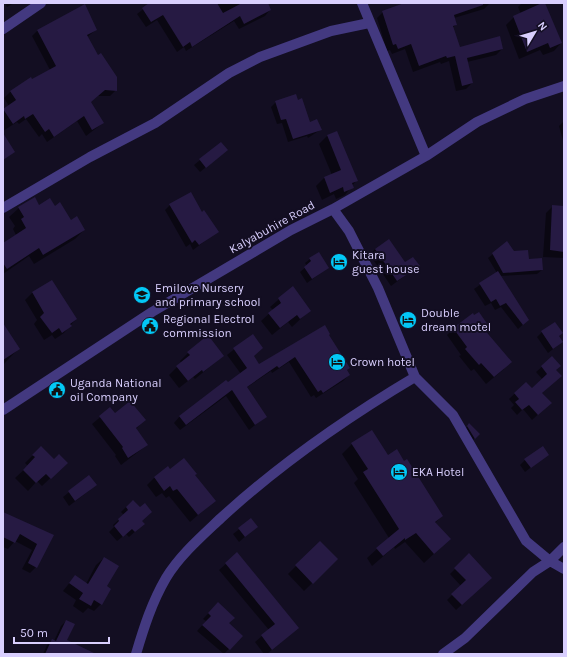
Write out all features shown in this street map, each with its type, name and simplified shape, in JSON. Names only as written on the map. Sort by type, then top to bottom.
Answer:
[{"type":"street","points":[[3,29],[41,3]]},
{"type":"street","points":[[362,3],[369,23],[426,156]]},
{"type":"street","points":[[3,208],[90,157],[155,123],[229,72],[260,57],[331,31],[369,23]]},
{"type":"street","name":"Kalyabuhire Road","points":[[3,410],[152,312],[291,230],[333,209],[426,156],[477,122],[524,100],[564,86]]},
{"type":"street","points":[[333,209],[349,231],[378,288],[414,377],[453,415],[526,541],[550,561],[564,569]]},
{"type":"street","points":[[136,654],[148,615],[167,577],[198,539],[247,494],[308,446],[362,408],[414,377]]},
{"type":"street","points":[[443,654],[466,638],[533,572],[550,561],[564,547]]},
{"type":"building","points":[[149,3],[217,3],[223,13],[242,3],[268,3],[271,10],[244,24],[240,16],[192,47],[190,42],[183,47],[163,15],[151,22],[142,8]]},
{"type":"building","points":[[404,3],[483,3],[483,5],[454,15],[457,25],[453,26],[460,47],[500,36],[503,49],[467,58],[473,83],[462,86],[455,56],[447,58],[446,56],[419,66],[411,44],[398,49],[396,44],[393,45],[382,11]]},
{"type":"building","points":[[545,3],[562,43],[550,48],[548,43],[527,52],[513,16]]},
{"type":"building","points":[[85,4],[97,30],[87,35],[98,55],[101,53],[117,77],[117,91],[105,90],[91,102],[104,123],[92,130],[84,116],[54,137],[49,129],[45,132],[33,114],[25,119],[24,116],[13,124],[3,109],[16,100],[10,91],[31,77],[32,79],[56,66],[37,30]]},
{"type":"building","points":[[296,94],[298,100],[302,98],[310,122],[317,119],[322,130],[293,139],[286,119],[281,120],[275,101]]},
{"type":"building","points":[[337,131],[358,181],[352,183],[354,188],[344,192],[343,187],[330,193],[324,177],[341,170],[327,135]]},
{"type":"building","points":[[3,133],[15,152],[3,160]]},
{"type":"building","points":[[221,142],[228,150],[206,168],[199,159]]},
{"type":"building","points":[[191,192],[202,212],[204,210],[219,232],[199,245],[195,240],[192,243],[169,204]]},
{"type":"building","points":[[35,197],[39,205],[50,198],[55,206],[60,202],[71,220],[77,216],[85,230],[43,255],[39,248],[7,269],[3,263],[3,243],[26,228],[21,219],[24,217],[18,207]]},
{"type":"building","points":[[552,205],[564,206],[564,252],[550,250]]},
{"type":"building","points":[[389,239],[405,262],[413,257],[420,266],[397,281],[375,249]]},
{"type":"building","points":[[507,241],[514,251],[528,250],[529,259],[542,258],[543,270],[503,273],[492,253]]},
{"type":"building","points":[[319,252],[329,268],[312,279],[304,267],[311,261],[309,258]]},
{"type":"building","points":[[498,271],[529,320],[523,325],[506,303],[500,306],[496,299],[491,302],[479,283]]},
{"type":"building","points":[[52,280],[77,319],[70,324],[72,326],[62,333],[59,328],[52,333],[40,317],[44,313],[32,292]]},
{"type":"building","points":[[293,286],[311,311],[300,319],[297,315],[280,328],[268,313],[281,303],[278,298]]},
{"type":"building","points":[[479,312],[488,325],[483,328],[512,362],[494,377],[481,363],[479,365],[465,349],[467,347],[453,328],[473,313],[474,315]]},
{"type":"building","points":[[555,322],[563,333],[559,336],[563,342],[553,349],[541,331]]},
{"type":"building","points":[[3,323],[20,349],[3,360]]},
{"type":"building","points":[[325,325],[330,334],[329,335],[350,368],[347,370],[350,375],[323,393],[321,390],[318,392],[295,357],[279,368],[277,366],[247,387],[267,417],[255,425],[232,390],[186,425],[179,416],[226,380],[228,382],[247,368],[233,348],[253,334],[263,348],[254,356],[259,364]]},
{"type":"building","points":[[208,335],[224,356],[188,381],[176,366],[190,355],[187,352]]},
{"type":"building","points":[[552,356],[561,366],[556,370],[562,376],[542,393],[552,403],[538,415],[529,405],[522,410],[515,402],[519,399],[514,393],[526,382],[532,388],[547,374],[541,366]]},
{"type":"building","points":[[130,401],[146,420],[136,428],[148,445],[128,458],[122,448],[123,447],[99,416],[110,407],[115,413]]},
{"type":"building","points":[[469,423],[480,434],[475,439],[467,426]]},
{"type":"building","points":[[372,430],[388,455],[397,449],[404,461],[407,459],[443,516],[435,522],[451,539],[434,554],[416,533],[405,540],[405,538],[383,556],[376,548],[399,529],[363,472],[368,469],[351,443]]},
{"type":"building","points":[[41,446],[54,459],[59,454],[68,463],[51,479],[46,474],[36,483],[23,470],[35,457],[32,455]]},
{"type":"building","points":[[543,446],[549,455],[531,468],[524,459]]},
{"type":"building","points":[[184,458],[197,474],[195,475],[216,501],[198,515],[177,489],[173,491],[170,486],[164,491],[154,477],[168,466],[170,469]]},
{"type":"building","points":[[89,475],[97,485],[75,501],[68,491]]},
{"type":"building","points":[[133,500],[140,507],[145,503],[152,512],[142,521],[145,524],[135,532],[132,529],[123,537],[114,526],[119,521],[118,519],[128,510],[126,507]]},
{"type":"building","points":[[3,512],[54,535],[37,568],[28,563],[37,544],[20,534],[15,543],[3,537]]},
{"type":"building","points":[[251,518],[258,527],[245,537],[238,528]]},
{"type":"building","points":[[320,541],[338,559],[313,584],[295,565]]},
{"type":"building","points":[[237,552],[299,628],[272,650],[261,635],[275,624],[225,563]]},
{"type":"building","points":[[469,553],[492,578],[462,605],[451,594],[466,580],[454,568]]},
{"type":"building","points":[[104,557],[119,566],[107,586],[111,589],[102,605],[94,600],[91,606],[79,599],[83,593],[69,583],[75,575],[88,584]]},
{"type":"building","points":[[218,602],[235,618],[229,623],[243,636],[230,650],[202,625],[211,616],[208,613]]},
{"type":"building","points":[[66,620],[75,624],[67,640],[96,654],[45,654],[52,639],[56,641]]},
{"type":"place","name":"Kitara guest house","points":[[339,262]]},
{"type":"place","name":"Emilove Nursery and primary school","points":[[142,295]]},
{"type":"place","name":"Double dream motel","points":[[408,320]]},
{"type":"place","name":"Regional Electrol commission","points":[[150,326]]},
{"type":"place","name":"Crown hotel","points":[[337,362]]},
{"type":"place","name":"Uganda National oil Company","points":[[57,390]]},
{"type":"place","name":"EKA Hotel","points":[[399,472]]}]
